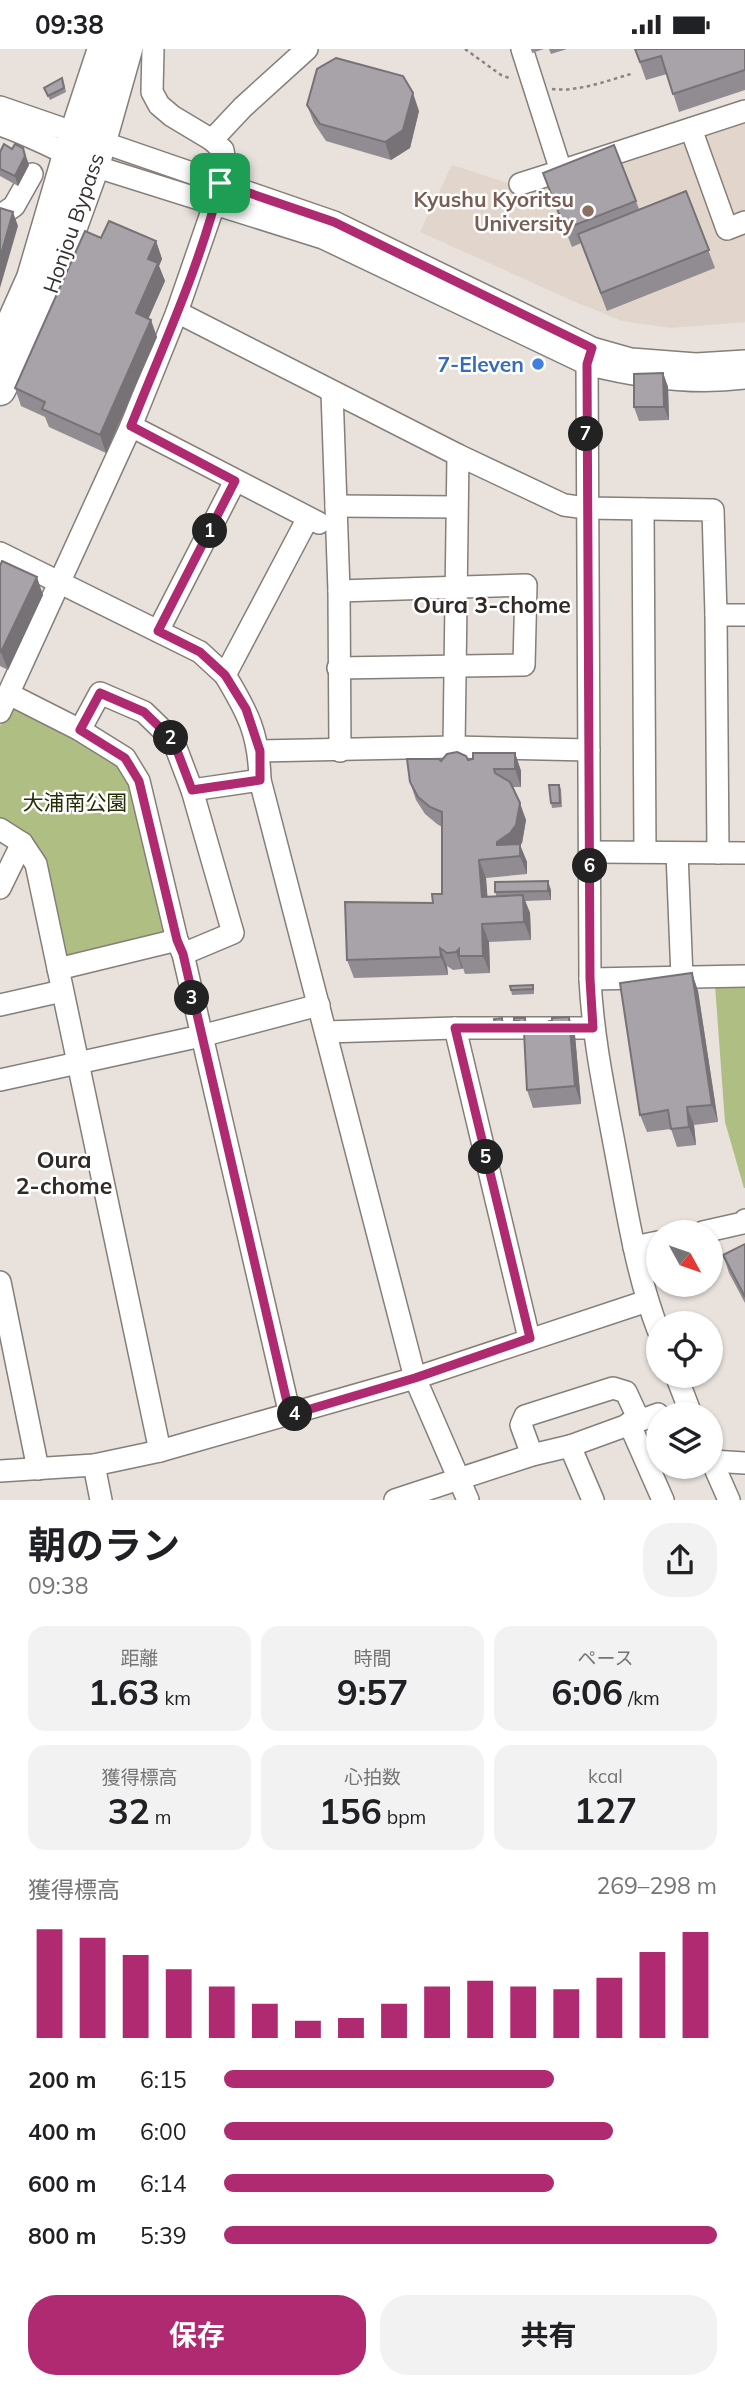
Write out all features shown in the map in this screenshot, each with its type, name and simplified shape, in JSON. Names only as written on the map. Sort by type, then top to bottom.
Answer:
[{"type":"highway","name":"Honjou Bypass","points":[[0,390],[40,316],[85,149],[103,49]]},
{"type":"highway","name":"Honjou Bypass","points":[[0,350],[127,49]]},
{"type":"street","points":[[153,49],[152,92],[159,105],[172,117],[212,140],[223,150],[225,163],[215,205],[177,312],[131,426],[4,703],[80,730],[125,758],[139,781],[290,1415]]},
{"type":"street","points":[[212,140],[243,107],[307,49]]},
{"type":"street","points":[[523,49],[561,171]]},
{"type":"street","points":[[0,107],[85,149],[215,205],[323,238],[632,376],[683,380],[745,378]]},
{"type":"street","points":[[520,184],[745,111]]},
{"type":"street","points":[[0,125],[32,136],[220,183],[334,222],[589,356],[696,364],[745,361]]},
{"type":"street","points":[[691,129],[727,229],[745,222]]},
{"type":"street","points":[[0,216],[14,206],[32,174]]},
{"type":"street","points":[[177,312],[458,455],[564,505],[586,508],[713,510],[718,853]]},
{"type":"street","points":[[589,356],[586,508],[590,979],[593,1028],[634,1247],[651,1311]]},
{"type":"street","points":[[332,392],[339,591],[340,751]]},
{"type":"street","points":[[131,426],[336,531]]},
{"type":"street","points":[[454,747],[458,455]]},
{"type":"street","points":[[158,631],[235,481]]},
{"type":"street","points":[[336,506],[456,507]]},
{"type":"street","points":[[643,509],[645,852]]},
{"type":"street","points":[[225,675],[308,518]]},
{"type":"street","points":[[0,554],[200,652],[225,675],[246,709],[260,751],[260,780],[415,1378],[468,1500]]},
{"type":"street","points":[[338,668],[524,665],[526,585],[339,591]]},
{"type":"street","points":[[716,615],[745,615]]},
{"type":"street","points":[[58,969],[180,947],[233,933],[192,790],[173,740],[144,712],[100,693],[80,730]]},
{"type":"street","points":[[260,751],[454,747],[589,750]]},
{"type":"street","points":[[192,790],[260,780]]},
{"type":"street","points":[[0,829],[22,843],[36,864],[160,1451]]},
{"type":"street","points":[[0,888],[22,843]]},
{"type":"street","points":[[590,852],[745,853]]},
{"type":"street","points":[[677,853],[682,978]]},
{"type":"street","points":[[590,979],[745,976]]},
{"type":"street","points":[[0,1005],[62,991]]},
{"type":"street","points":[[0,1080],[201,1036],[319,1005]]},
{"type":"street","points":[[455,1028],[530,1338]]},
{"type":"street","points":[[326,1032],[593,1028]]},
{"type":"street","points":[[723,1228],[744,1223]]},
{"type":"street","points":[[634,1247],[646,1244]]},
{"type":"street","points":[[0,1282],[38,1469]]},
{"type":"street","points":[[0,1471],[93,1465],[160,1451],[415,1378],[647,1301]]},
{"type":"street","points":[[395,1500],[532,1455],[570,1446],[646,1418],[626,1392],[614,1388],[525,1416],[521,1425],[532,1455]]},
{"type":"street","points":[[570,1446],[593,1500]]},
{"type":"street","points":[[723,1460],[745,1463]]},
{"type":"street","points":[[93,1465],[102,1500]]},
{"type":"street","points":[[659,1479],[663,1500]]},
{"type":"street","points":[[720,1479],[729,1500]]},
{"type":"shaded area","name":"Kyushu Kyoritsu University","points":[[745,116],[745,322],[671,328],[622,321],[420,232],[452,165],[529,190]]},
{"type":"green space","name":"大浦南公園","points":[[15,705],[98,746],[127,770],[169,932],[63,958],[45,870],[0,820],[0,726],[9,707]]},
{"type":"green space","points":[[745,984],[744,1188],[725,1122],[715,985]]},
{"type":"building","points":[[635,49],[745,49],[745,70],[673,94],[661,56],[640,62]]},
{"type":"building","points":[[336,58],[403,76],[413,93],[403,130],[385,142],[320,124],[307,105],[317,69]]},
{"type":"building","points":[[62,78],[64,88],[48,96],[44,88]]},
{"type":"building","points":[[4,144],[12,149],[15,144],[23,148],[25,156],[15,176],[0,169],[0,152]]},
{"type":"building","points":[[614,145],[636,201],[565,229],[543,173]]},
{"type":"building","points":[[686,191],[709,250],[601,293],[578,234]]},
{"type":"building","points":[[0,208],[13,212],[0,258]]},
{"type":"building","points":[[109,221],[156,241],[148,259],[158,263],[136,313],[151,320],[100,435],[42,409],[45,402],[15,388],[85,231],[101,238]]},
{"type":"building","points":[[663,373],[664,407],[634,407],[634,374]]},
{"type":"building","points":[[2,561],[37,577],[1,652],[0,566]]},
{"type":"building","points":[[457,752],[468,760],[473,759],[473,753],[515,753],[515,769],[494,769],[495,773],[510,782],[520,803],[516,825],[497,845],[520,844],[520,856],[479,860],[482,897],[523,895],[524,922],[482,924],[483,956],[459,956],[459,949],[447,953],[440,948],[441,957],[347,960],[345,902],[433,903],[432,894],[442,894],[442,812],[430,807],[418,797],[410,782],[407,759],[441,761],[447,754]]},
{"type":"building","points":[[549,785],[559,785],[560,803],[551,803]]},
{"type":"building","points":[[548,881],[548,891],[495,892],[495,882]]},
{"type":"building","points":[[692,973],[712,1105],[687,1107],[689,1127],[671,1129],[668,1110],[640,1115],[620,983]]},
{"type":"building","points":[[533,985],[533,989],[511,990],[510,986]]},
{"type":"building","points":[[569,1017],[575,1086],[527,1090],[524,1032],[540,1030],[552,1021],[552,1018]]},
{"type":"building","points":[[502,1018],[503,1029],[496,1030],[494,1019]]},
{"type":"building","points":[[514,1018],[525,1018],[525,1025],[519,1025],[519,1021],[514,1021]]},
{"type":"building","points":[[745,1244],[745,1297],[723,1255]]},
{"type":"place","name":"Kyushu Kyoritsu University","points":[[588,211]]},
{"type":"place","name":"7-Eleven","points":[[538,364]]},
{"type":"district","name":"Oura 3-chome","points":[[492,604]]},
{"type":"district","name":"Oura 2-chome","points":[[64,1172]]},
{"type":"route","points":[[220,183],[334,222],[592,348],[587,364],[586,508],[590,979],[593,1028],[455,1028],[530,1338],[415,1378],[290,1415],[183,954],[177,940],[139,781],[125,758],[80,730],[100,693],[144,712],[173,740],[192,790],[260,780],[260,751],[246,709],[225,675],[200,652],[158,631],[235,481],[131,426],[177,312],[215,205],[220,183]]}]
